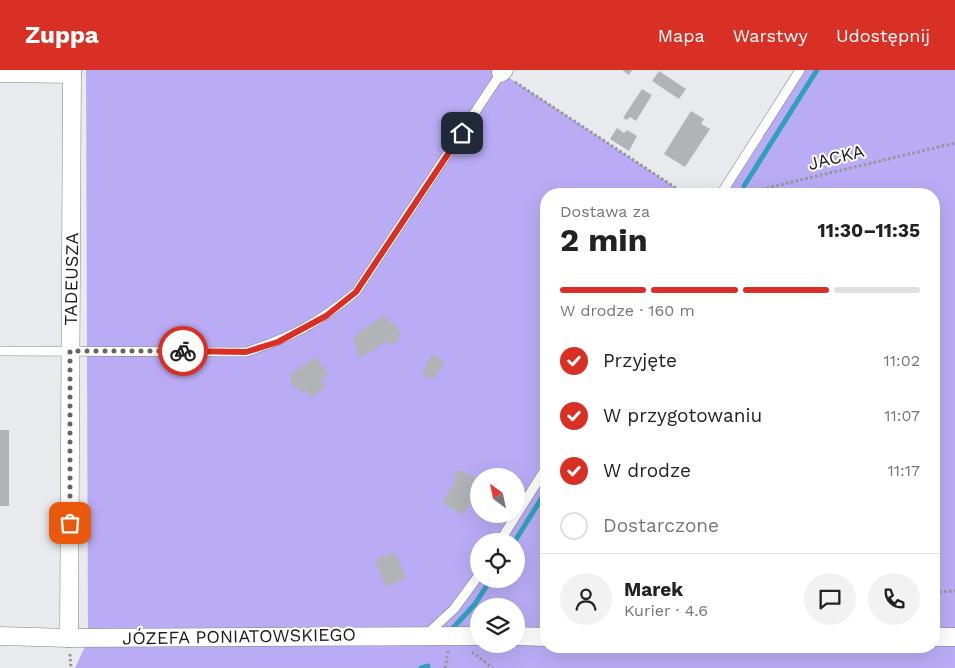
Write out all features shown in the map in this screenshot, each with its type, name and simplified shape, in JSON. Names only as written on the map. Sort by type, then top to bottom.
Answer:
[{"type":"street","name":"TADEUSZA","points":[[69,638],[72,72]]},
{"type":"street","points":[[0,73],[72,72]]},
{"type":"street","name":"JÓZEFA PONIATOWSKIEGO","points":[[0,636],[69,638],[470,636]]},
{"type":"street","points":[[525,636],[540,636]]},
{"type":"street","points":[[940,637],[955,637]]},
{"type":"lane","points":[[725,188],[800,70]]},
{"type":"lane","points":[[0,350],[246,352],[278,342],[326,316],[356,292],[503,72]]},
{"type":"lane","points":[[505,533],[540,478]]},
{"type":"lane","points":[[426,635],[454,609],[470,588]]},
{"type":"path","points":[[503,72],[676,188]]},
{"type":"path","name":"JACKA","points":[[767,188],[955,143]]},
{"type":"path","points":[[940,592],[955,591]]},
{"type":"path","points":[[445,668],[449,643]]},
{"type":"shaded area","points":[[86,70],[504,70],[502,73],[676,188],[540,188],[540,653],[940,653],[940,188],[725,188],[800,70],[955,70],[955,668],[75,668],[88,640]]},
{"type":"building","points":[[622,70],[632,70],[629,75]]},
{"type":"building","points":[[659,71],[686,89],[679,99],[652,81]]},
{"type":"building","points":[[642,89],[652,95],[636,121],[630,117],[627,120],[623,118]]},
{"type":"building","points":[[691,111],[704,119],[701,124],[710,129],[685,167],[664,154]]},
{"type":"building","points":[[617,128],[624,133],[627,130],[637,136],[629,151],[610,139]]},
{"type":"building","points":[[384,315],[390,324],[393,321],[401,334],[398,336],[400,339],[390,346],[387,341],[361,358],[356,351],[358,349],[352,339]]},
{"type":"building","points":[[433,354],[445,362],[433,380],[422,373]]},
{"type":"building","points":[[316,357],[328,375],[321,380],[326,387],[311,397],[306,390],[301,393],[296,385],[293,387],[290,382],[293,380],[289,375]]},
{"type":"building","points":[[0,430],[9,430],[9,506],[0,506]]},
{"type":"building","points":[[457,470],[461,470],[470,475],[470,504],[463,515],[442,503],[456,479],[454,478]]},
{"type":"building","points":[[395,552],[406,578],[386,587],[375,560]]},
{"type":"waterway","points":[[744,186],[817,70]]},
{"type":"waterway","points":[[520,533],[540,501]]},
{"type":"waterway","points":[[453,628],[475,604],[485,588]]},
{"type":"waterway","points":[[421,668],[428,666]]},
{"type":"way so far","points":[[70,523],[70,351],[183,351]]},
{"type":"route","points":[[183,351],[246,352],[278,342],[326,316],[356,292],[462,133]]}]
